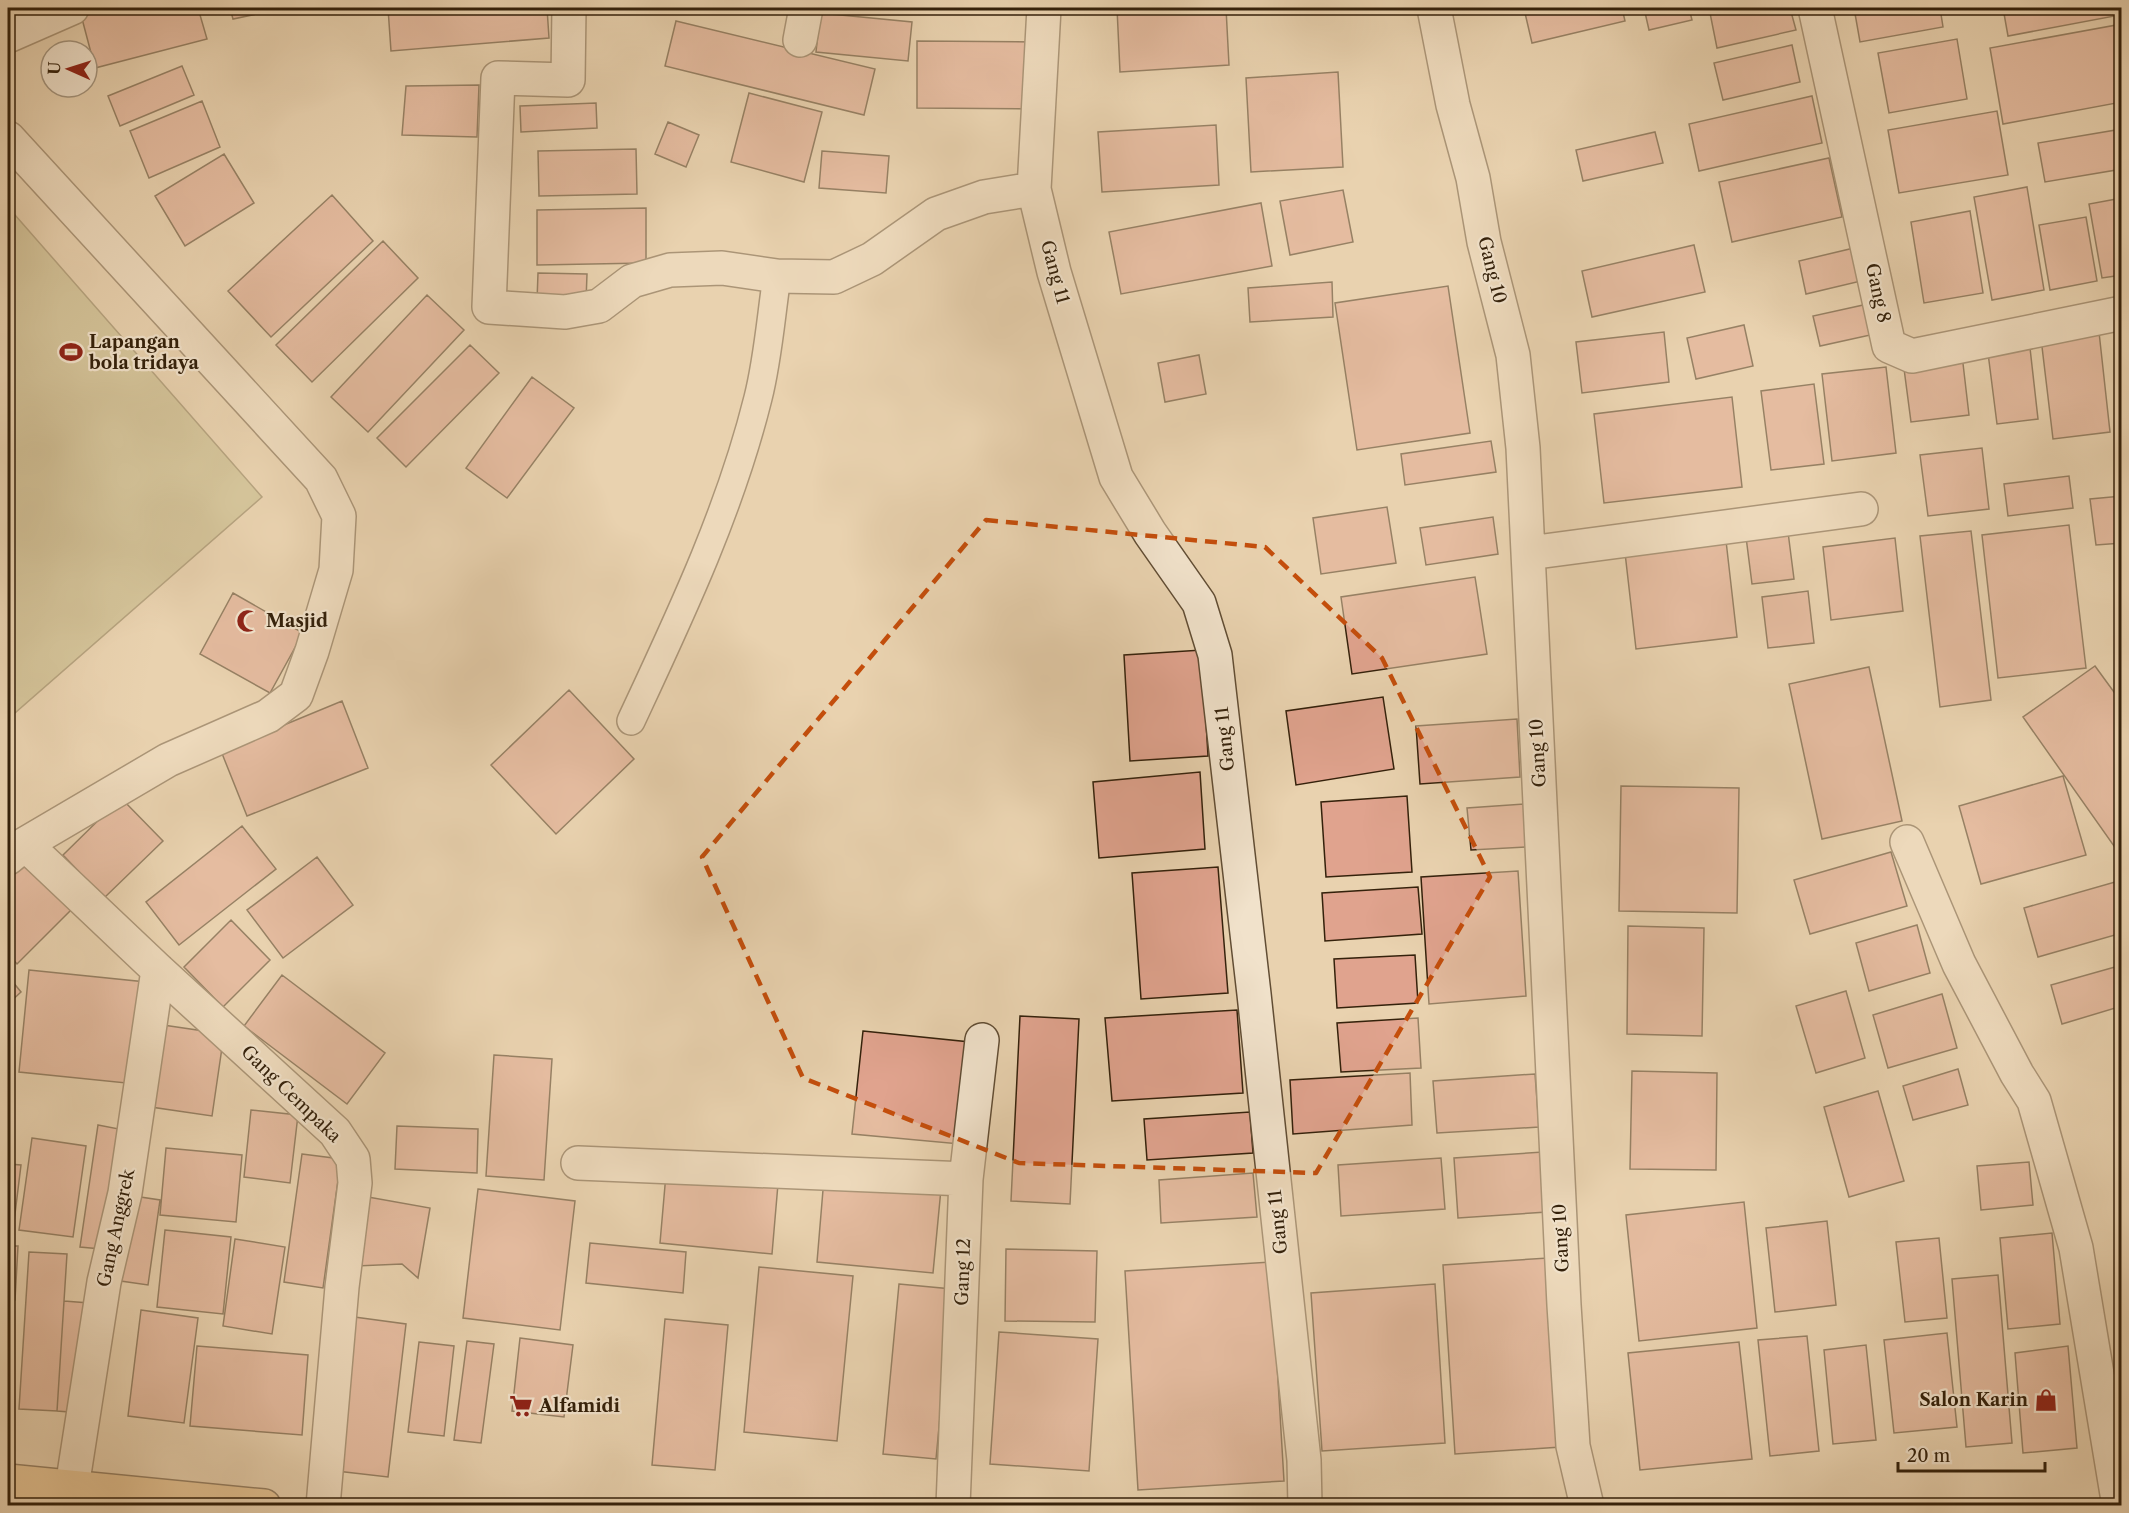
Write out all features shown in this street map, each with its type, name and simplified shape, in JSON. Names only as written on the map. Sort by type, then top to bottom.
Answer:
[{"type":"highway","points":[[8,1481],[264,1506]]},
{"type":"street","points":[[8,36],[72,8]]},
{"type":"street","points":[[569,8],[568,80],[498,78],[489,307],[565,312],[600,306],[633,281],[670,270],[722,268],[777,276],[834,277],[872,259],[936,214],[984,197],[1034,189]]},
{"type":"street","points":[[800,40],[806,8]]},
{"type":"street","name":"Gang 11","points":[[1044,8],[1034,189],[1054,272],[1116,477],[1150,533],[1200,603],[1215,656],[1256,1006],[1304,1461],[1305,1506]]},
{"type":"street","name":"Gang 10","points":[[1434,8],[1453,105],[1473,178],[1484,242],[1513,355],[1523,448],[1567,1352],[1573,1446],[1587,1506]]},
{"type":"street","name":"Gang 8","points":[[1815,8],[1889,346],[1912,356],[2121,313]]},
{"type":"street","points":[[8,138],[321,479],[339,516],[336,570],[312,651],[296,695],[268,716],[168,760],[16,851]]},
{"type":"street","points":[[1528,553],[1861,509]]},
{"type":"street","points":[[1907,842],[1959,964],[2017,1074],[2034,1101],[2076,1248],[2119,1506]]},
{"type":"street","name":"Gang Cempaka","points":[[16,851],[158,970],[335,1132],[353,1159],[355,1183],[342,1287],[323,1506]]},
{"type":"street","name":"Gang Anggrek","points":[[72,1487],[104,1281],[125,1194],[158,970]]},
{"type":"street","name":"Gang 12","points":[[953,1506],[966,1179],[982,1040]]},
{"type":"street","points":[[578,1163],[966,1179]]},
{"type":"lane","points":[[631,721],[694,586],[732,489],[759,396],[777,276]]},
{"type":"highlighted area","points":[[986,520],[1265,547],[1382,658],[1490,877],[1316,1173],[1019,1163],[803,1078],[702,857]]},
{"type":"shaded area","name":"Lapangan bola tridaya","points":[[8,207],[262,497],[8,719]]},
{"type":"building","points":[[95,8],[198,8],[207,39],[99,67],[99,39],[87,39],[80,11]]},
{"type":"building","points":[[230,8],[285,8],[233,19]]},
{"type":"building","points":[[388,8],[547,8],[549,38],[391,51]]},
{"type":"building","points":[[1117,8],[1226,8],[1229,65],[1120,72]]},
{"type":"building","points":[[1549,8],[1622,8],[1625,21],[1532,43],[1525,13]]},
{"type":"building","points":[[1644,8],[1689,8],[1692,20],[1649,30]]},
{"type":"building","points":[[1709,8],[1790,8],[1796,30],[1717,48]]},
{"type":"building","points":[[1854,8],[1940,8],[1943,27],[1860,42]]},
{"type":"building","points":[[2003,8],[2119,8],[2120,15],[2008,36]]},
{"type":"building","points":[[820,13],[912,22],[908,61],[816,52]]},
{"type":"building","points":[[676,21],[875,69],[864,115],[665,66]]},
{"type":"building","points":[[2122,24],[2122,102],[2003,124],[1990,48]]},
{"type":"building","points":[[1957,39],[1967,99],[1889,113],[1878,53]]},
{"type":"building","points":[[917,41],[1035,42],[1035,109],[917,108]]},
{"type":"building","points":[[1792,45],[1800,82],[1723,100],[1714,63]]},
{"type":"building","points":[[182,66],[194,95],[120,126],[108,96]]},
{"type":"building","points":[[1338,72],[1343,167],[1251,172],[1246,78]]},
{"type":"building","points":[[479,85],[477,137],[402,135],[406,86]]},
{"type":"building","points":[[749,93],[822,112],[804,182],[731,162]]},
{"type":"building","points":[[1812,96],[1822,143],[1699,171],[1689,124]]},
{"type":"building","points":[[202,101],[220,147],[149,178],[130,131]]},
{"type":"building","points":[[596,103],[597,128],[521,132],[520,106]]},
{"type":"building","points":[[1997,111],[2008,175],[1899,193],[1888,130]]},
{"type":"building","points":[[668,122],[699,135],[686,167],[655,154]]},
{"type":"building","points":[[1216,125],[1219,185],[1102,192],[1098,132]]},
{"type":"building","points":[[2122,129],[2122,169],[2045,182],[2038,143]]},
{"type":"building","points":[[1655,132],[1663,163],[1583,181],[1576,150]]},
{"type":"building","points":[[636,149],[637,194],[539,196],[538,151]]},
{"type":"building","points":[[822,151],[889,156],[886,193],[819,188]]},
{"type":"building","points":[[224,154],[254,203],[185,246],[155,196]]},
{"type":"building","points":[[1829,158],[1842,217],[1732,242],[1719,182]]},
{"type":"building","points":[[2027,187],[2044,290],[1992,300],[1974,197]]},
{"type":"building","points":[[1343,190],[1353,242],[1290,255],[1280,201]]},
{"type":"building","points":[[332,195],[373,241],[271,337],[228,291]]},
{"type":"building","points":[[2122,198],[2122,275],[2102,278],[2089,204]]},
{"type":"building","points":[[1261,203],[1272,266],[1121,294],[1109,232]]},
{"type":"building","points":[[646,208],[646,263],[537,265],[537,210]]},
{"type":"building","points":[[1970,211],[1983,293],[1924,303],[1911,222]]},
{"type":"building","points":[[2086,217],[2097,281],[2050,290],[2039,225]]},
{"type":"building","points":[[383,241],[418,278],[312,382],[276,345]]},
{"type":"building","points":[[1694,245],[1705,292],[1592,317],[1582,271]]},
{"type":"building","points":[[1854,248],[1861,281],[1806,294],[1799,261]]},
{"type":"building","points":[[538,273],[587,274],[586,301],[537,301]]},
{"type":"building","points":[[1332,282],[1333,317],[1250,322],[1248,288]]},
{"type":"building","points":[[1448,286],[1470,433],[1357,450],[1335,303]]},
{"type":"building","points":[[427,295],[464,330],[368,432],[331,397]]},
{"type":"building","points":[[1877,302],[1884,332],[1820,346],[1813,316]]},
{"type":"building","points":[[2098,323],[2110,432],[2053,439],[2040,330]]},
{"type":"building","points":[[1744,325],[1753,366],[1696,379],[1687,338]]},
{"type":"building","points":[[1664,332],[1669,382],[1582,393],[1576,342]]},
{"type":"building","points":[[470,345],[499,373],[406,467],[377,438]]},
{"type":"building","points":[[2030,348],[2038,419],[1997,424],[1988,353]]},
{"type":"building","points":[[1199,355],[1206,394],[1165,402],[1158,363]]},
{"type":"building","points":[[1962,355],[1969,415],[1911,422],[1903,361]]},
{"type":"building","points":[[1886,367],[1896,453],[1832,461],[1822,374]]},
{"type":"building","points":[[532,377],[574,408],[507,498],[466,468]]},
{"type":"building","points":[[1814,384],[1824,464],[1771,470],[1761,391]]},
{"type":"building","points":[[1732,397],[1742,487],[1604,503],[1594,414]]},
{"type":"building","points":[[1491,441],[1496,472],[1405,485],[1401,454]]},
{"type":"building","points":[[1982,448],[1989,509],[1928,516],[1920,455]]},
{"type":"building","points":[[2069,476],[2073,508],[2008,516],[2004,484]]},
{"type":"building","points":[[2122,496],[2122,543],[2096,545],[2090,499]]},
{"type":"building","points":[[1387,507],[1396,563],[1321,574],[1313,518]]},
{"type":"building","points":[[1493,517],[1498,554],[1426,565],[1420,528]]},
{"type":"building","points":[[2069,525],[2086,668],[1998,678],[1982,535]]},
{"type":"building","points":[[1971,531],[1991,700],[1940,707],[1920,536]]},
{"type":"building","points":[[1725,532],[1737,637],[1636,649],[1624,544]]},
{"type":"building","points":[[1788,532],[1794,579],[1752,584],[1746,537]]},
{"type":"building","points":[[1895,538],[1903,611],[1831,620],[1823,547]]},
{"type":"building","points":[[2117,562],[2122,562],[2122,602]]},
{"type":"building","points":[[1475,577],[1487,654],[1352,674],[1341,597]]},
{"type":"building","points":[[1808,591],[1814,643],[1768,648],[1762,597]]},
{"type":"building","points":[[233,593],[303,633],[270,693],[200,654]]},
{"type":"building","points":[[1202,650],[1208,756],[1130,761],[1124,655]]},
{"type":"building","points":[[2095,666],[2122,703],[2121,856],[2023,717]]},
{"type":"building","points":[[1869,667],[1902,821],[1822,839],[1789,684]]},
{"type":"building","points":[[569,690],[634,759],[556,834],[491,765]]},
{"type":"building","points":[[1383,697],[1394,769],[1296,785],[1286,711]]},
{"type":"building","points":[[342,701],[368,768],[247,816],[221,751]]},
{"type":"building","points":[[1517,719],[1520,777],[1420,784],[1416,726]]},
{"type":"building","points":[[1200,772],[1205,849],[1099,858],[1093,782]]},
{"type":"building","points":[[2063,776],[2086,855],[1981,884],[1959,806]]},
{"type":"building","points":[[1621,786],[1739,788],[1737,913],[1619,911]]},
{"type":"building","points":[[1407,796],[1412,872],[1326,877],[1321,802]]},
{"type":"building","points":[[121,798],[163,841],[104,898],[63,855]]},
{"type":"building","points":[[1524,804],[1527,847],[1471,850],[1467,808]]},
{"type":"building","points":[[242,826],[276,869],[179,945],[146,902]]},
{"type":"building","points":[[1891,852],[1907,906],[1810,934],[1794,880]]},
{"type":"building","points":[[28,853],[77,904],[17,964],[8,954],[8,873]]},
{"type":"building","points":[[317,857],[353,905],[283,958],[247,910]]},
{"type":"building","points":[[1218,867],[1228,993],[1141,999],[1132,873]]},
{"type":"building","points":[[1518,871],[1526,996],[1429,1004],[1421,877]]},
{"type":"building","points":[[2122,880],[2122,933],[2038,957],[2024,908]]},
{"type":"building","points":[[1418,887],[1422,934],[1325,941],[1322,893]]},
{"type":"building","points":[[231,920],[270,960],[223,1007],[184,967]]},
{"type":"building","points":[[1917,925],[1930,973],[1869,991],[1856,943]]},
{"type":"building","points":[[1628,926],[1704,928],[1702,1036],[1627,1034]]},
{"type":"building","points":[[1415,955],[1418,1003],[1337,1008],[1334,959]]},
{"type":"building","points":[[2122,965],[2122,1006],[2062,1024],[2051,985]]},
{"type":"building","points":[[29,970],[146,982],[136,1084],[19,1072]]},
{"type":"building","points":[[282,975],[385,1053],[347,1104],[244,1026]]},
{"type":"building","points":[[8,976],[21,992],[8,1004]]},
{"type":"building","points":[[1846,991],[1865,1058],[1816,1073],[1796,1006]]},
{"type":"building","points":[[1942,994],[1957,1048],[1888,1068],[1873,1015]]},
{"type":"building","points":[[1237,1010],[1243,1093],[1112,1101],[1105,1018]]},
{"type":"building","points":[[1020,1016],[1079,1019],[1070,1204],[1011,1201]]},
{"type":"building","points":[[1418,1018],[1421,1068],[1341,1072],[1337,1023]]},
{"type":"building","points":[[163,1025],[224,1034],[212,1116],[151,1107]]},
{"type":"building","points":[[863,1031],[970,1042],[960,1144],[852,1134]]},
{"type":"building","points":[[494,1055],[552,1059],[544,1180],[486,1176]]},
{"type":"building","points":[[1958,1069],[1968,1105],[1913,1120],[1903,1086]]},
{"type":"building","points":[[1632,1071],[1717,1073],[1716,1170],[1630,1169]]},
{"type":"building","points":[[1410,1073],[1412,1125],[1293,1134],[1290,1080]]},
{"type":"building","points":[[1535,1074],[1539,1127],[1437,1133],[1433,1081]]},
{"type":"building","points":[[1878,1091],[1904,1181],[1849,1197],[1824,1107]]},
{"type":"building","points":[[251,1110],[298,1115],[290,1183],[244,1177]]},
{"type":"building","points":[[1250,1112],[1253,1153],[1147,1160],[1144,1119]]},
{"type":"building","points":[[98,1125],[119,1129],[101,1249],[80,1247]]},
{"type":"building","points":[[397,1126],[478,1129],[477,1173],[395,1169]]},
{"type":"building","points":[[32,1138],[86,1146],[73,1237],[19,1230]]},
{"type":"building","points":[[166,1148],[242,1155],[236,1222],[160,1215]]},
{"type":"building","points":[[1543,1152],[1547,1212],[1458,1218],[1454,1158]]},
{"type":"building","points":[[302,1154],[341,1159],[323,1288],[284,1282]]},
{"type":"building","points":[[1441,1158],[1445,1209],[1341,1216],[1338,1165]]},
{"type":"building","points":[[2029,1162],[2033,1205],[1981,1210],[1977,1166]]},
{"type":"building","points":[[8,1164],[21,1165],[13,1230],[8,1229]]},
{"type":"building","points":[[1253,1173],[1257,1217],[1161,1223],[1159,1180]]},
{"type":"building","points":[[666,1174],[778,1184],[772,1254],[660,1243]]},
{"type":"building","points":[[824,1178],[941,1189],[933,1273],[817,1262]]},
{"type":"building","points":[[478,1189],[575,1201],[560,1330],[463,1318]]},
{"type":"building","points":[[127,1195],[160,1200],[148,1285],[114,1280]]},
{"type":"building","points":[[368,1197],[430,1208],[418,1278],[402,1264],[356,1266]]},
{"type":"building","points":[[1744,1202],[1757,1328],[1639,1341],[1626,1215]]},
{"type":"building","points":[[1827,1221],[1836,1305],[1775,1312],[1766,1228]]},
{"type":"building","points":[[165,1230],[231,1237],[223,1314],[157,1307]]},
{"type":"building","points":[[2052,1233],[2060,1324],[2008,1329],[2000,1238]]},
{"type":"building","points":[[1939,1238],[1947,1318],[1905,1322],[1896,1242]]},
{"type":"building","points":[[235,1239],[285,1247],[272,1334],[223,1326]]},
{"type":"building","points":[[590,1243],[686,1252],[683,1293],[586,1283]]},
{"type":"building","points":[[8,1246],[18,1246],[15,1300],[8,1299]]},
{"type":"building","points":[[1006,1249],[1097,1251],[1095,1322],[1005,1321]]},
{"type":"building","points":[[29,1252],[67,1254],[57,1411],[19,1409]]},
{"type":"building","points":[[1548,1258],[1561,1447],[1455,1454],[1443,1265]]},
{"type":"building","points":[[1271,1262],[1284,1481],[1138,1490],[1125,1271]]},
{"type":"building","points":[[759,1267],[853,1276],[837,1441],[744,1432]]},
{"type":"building","points":[[1998,1275],[2012,1443],[1966,1447],[1952,1279]]},
{"type":"building","points":[[899,1284],[952,1289],[936,1459],[883,1454]]},
{"type":"building","points":[[1435,1284],[1445,1443],[1322,1451],[1311,1293]]},
{"type":"building","points":[[64,1301],[89,1303],[82,1413],[57,1411]]},
{"type":"building","points":[[141,1310],[198,1318],[184,1423],[128,1416]]},
{"type":"building","points":[[2122,1310],[2122,1352],[2118,1352],[2115,1311]]},
{"type":"building","points":[[347,1316],[406,1324],[388,1477],[328,1470]]},
{"type":"building","points":[[8,1318],[14,1318],[8,1385]]},
{"type":"building","points":[[665,1319],[728,1325],[715,1470],[652,1465]]},
{"type":"building","points":[[999,1332],[1098,1339],[1089,1471],[990,1464]]},
{"type":"building","points":[[1947,1333],[1957,1427],[1894,1433],[1884,1340]]},
{"type":"building","points":[[1807,1336],[1819,1451],[1770,1456],[1758,1340]]},
{"type":"building","points":[[520,1338],[573,1345],[564,1417],[512,1411]]},
{"type":"building","points":[[467,1341],[494,1344],[481,1443],[454,1440]]},
{"type":"building","points":[[419,1342],[454,1346],[444,1436],[408,1432]]},
{"type":"building","points":[[1739,1342],[1752,1459],[1640,1470],[1628,1353]]},
{"type":"building","points":[[1866,1345],[1876,1440],[1833,1444],[1824,1350]]},
{"type":"building","points":[[197,1346],[308,1355],[302,1435],[190,1426]]},
{"type":"building","name":"Salon Karin","points":[[2068,1346],[2077,1448],[2023,1453],[2015,1353]]},
{"type":"place","name":"Lapangan bola tridaya","points":[[71,352]]},
{"type":"place","name":"Masjid","points":[[248,621]]},
{"type":"place","name":"Salon Karin","points":[[2046,1400]]},
{"type":"place","name":"Alfamidi","points":[[521,1406]]}]
